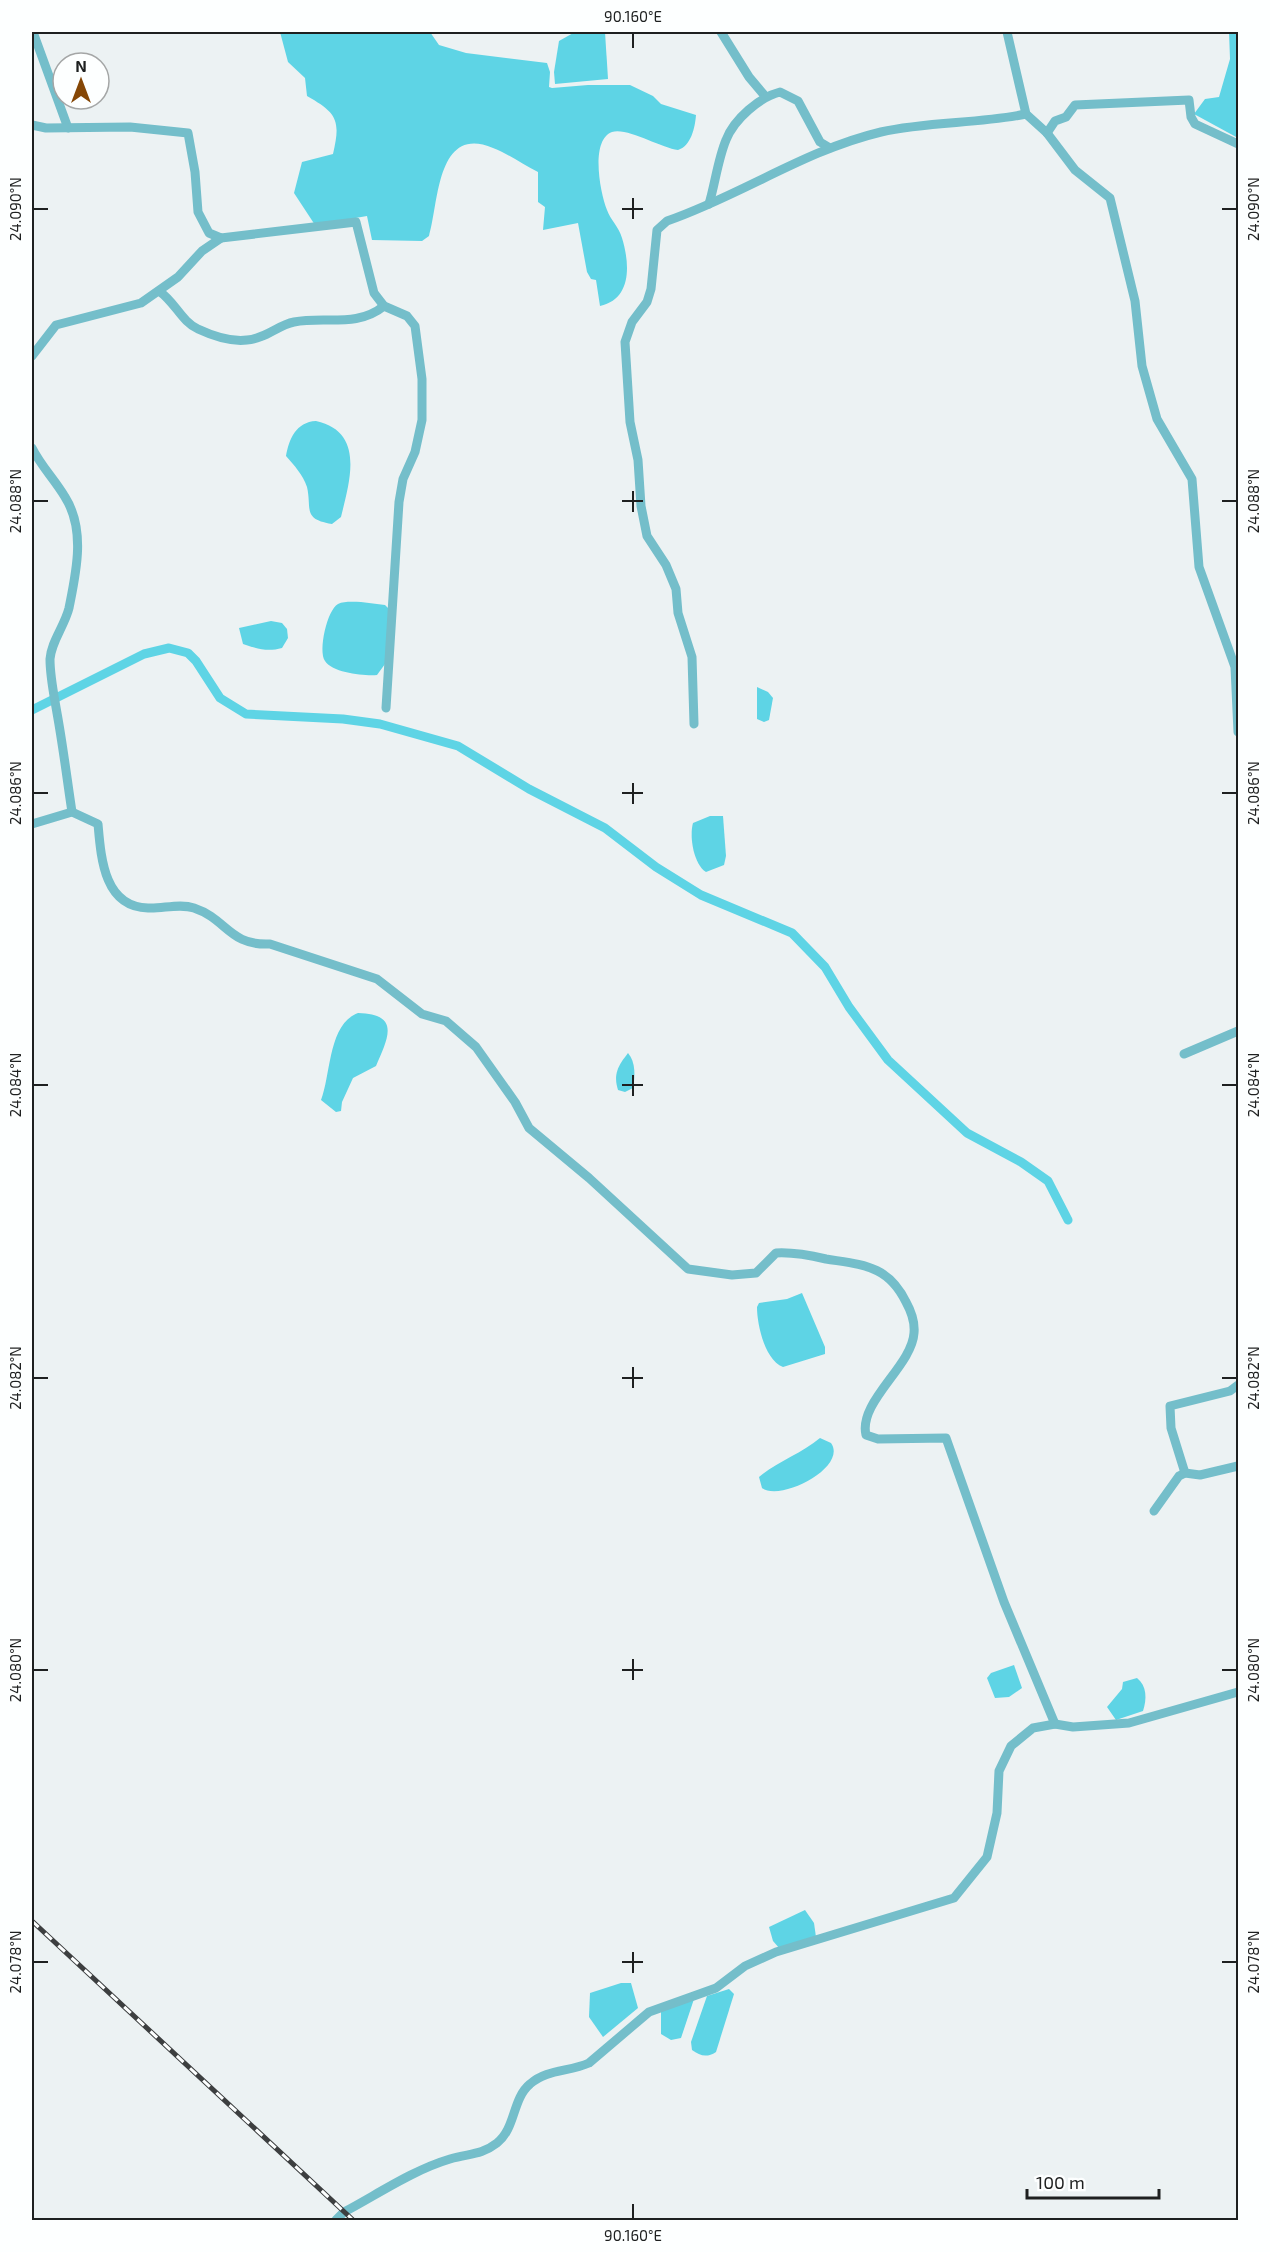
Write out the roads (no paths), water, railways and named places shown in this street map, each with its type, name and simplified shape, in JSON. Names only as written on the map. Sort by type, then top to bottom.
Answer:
[{"type":"street","points":[[33,32],[68,128]]},
{"type":"street","points":[[721,32],[749,77],[765,96]]},
{"type":"street","points":[[1007,32],[1026,114],[1047,133],[1075,170],[1110,198],[1135,301],[1142,366],[1157,419],[1192,479],[1199,567],[1235,667],[1239,732]]},
{"type":"street","points":[[709,204],[726,139],[738,122],[765,96],[780,92],[798,101],[820,142],[830,148]]},
{"type":"street","points":[[1047,133],[1055,121],[1066,117],[1075,105],[1189,100],[1191,117],[1195,124],[1239,144]]},
{"type":"street","points":[[694,724],[692,657],[678,613],[676,589],[666,565],[647,536],[641,506],[638,460],[630,422],[626,333],[647,302],[651,289],[657,230],[667,221],[830,148],[883,132],[1026,114]]},
{"type":"street","points":[[32,124],[46,128],[130,127],[188,133],[195,172],[198,212],[209,233],[221,238]]},
{"type":"street","points":[[32,356],[56,325],[141,303],[159,291],[202,251],[221,238],[356,222],[374,293],[384,306],[407,316],[415,326],[422,379],[422,420],[415,452],[403,479],[399,502],[386,708]]},
{"type":"street","points":[[159,291],[172,300],[182,317],[195,328],[219,337],[245,340],[258,338],[295,321],[343,321],[370,314],[384,306]]},
{"type":"street","points":[[32,448],[40,465],[65,496],[75,520],[78,539],[72,592],[65,624],[51,649],[51,682],[72,812]]},
{"type":"street","points":[[32,824],[72,812],[98,824],[104,870],[115,895],[130,905],[146,908],[192,907],[209,915],[238,939],[255,945],[270,944],[377,979],[422,1014],[446,1021],[476,1047],[515,1102],[529,1128],[589,1178],[688,1269],[732,1275],[756,1273],[776,1254],[790,1252],[865,1266],[881,1272],[896,1283],[912,1315],[914,1334],[908,1351],[870,1411],[864,1425],[866,1435],[878,1439],[946,1438],[1004,1602],[1055,1724]]},
{"type":"street","points":[[1184,1054],[1239,1031]]},
{"type":"street","points":[[1185,1473],[1171,1428],[1170,1406],[1230,1391],[1239,1385]]},
{"type":"street","points":[[1154,1511],[1174,1480],[1185,1473],[1200,1475],[1239,1466]]},
{"type":"street","points":[[336,2220],[344,2212],[407,2178],[451,2158],[478,2154],[498,2142],[507,2132],[521,2093],[531,2083],[546,2073],[579,2068],[589,2064],[649,2012],[716,1988],[745,1966],[776,1952],[954,1898],[987,1857],[997,1813],[999,1771],[1011,1746],[1033,1728],[1055,1724],[1073,1727],[1129,1723],[1239,1692]]},
{"type":"water","points":[[280,32],[430,32],[439,45],[466,53],[547,63],[550,72],[549,87],[552,88],[630,85],[653,96],[661,104],[696,115],[689,141],[678,150],[618,131],[605,137],[601,145],[599,168],[604,202],[621,234],[625,248],[626,279],[618,296],[600,306],[596,280],[591,279],[587,272],[578,223],[543,230],[545,207],[538,202],[538,172],[493,148],[474,144],[460,147],[450,157],[443,171],[429,236],[422,241],[372,240],[367,216],[315,225],[294,193],[302,162],[333,154],[337,133],[336,125],[331,113],[325,107],[307,96],[305,78],[288,62]]},
{"type":"water","points":[[575,32],[605,32],[608,79],[555,84],[554,72],[559,41]]},
{"type":"water","points":[[1229,32],[1238,32],[1238,138],[1194,114],[1205,99],[1219,97],[1230,59]]},
{"type":"water","points":[[316,421],[332,427],[342,435],[348,446],[350,473],[348,488],[341,517],[332,524],[312,516],[307,487],[298,470],[286,456],[295,432],[303,424]]},
{"type":"water","points":[[343,602],[385,605],[389,609],[385,664],[377,675],[342,671],[329,665],[323,656],[323,640],[327,622],[334,608]]},
{"type":"water","points":[[271,621],[282,623],[287,629],[288,638],[282,648],[262,649],[243,644],[239,628]]},
{"type":"water","points":[[757,687],[768,692],[773,698],[769,720],[764,722],[757,719]]},
{"type":"water","points":[[710,816],[723,816],[726,856],[724,865],[706,872],[696,857],[692,843],[692,829],[693,823]]},
{"type":"water","points":[[358,1013],[372,1014],[381,1018],[388,1029],[387,1037],[376,1066],[353,1078],[342,1102],[341,1111],[336,1112],[321,1100],[336,1039],[348,1019]]},
{"type":"water","points":[[628,1053],[634,1065],[634,1079],[633,1088],[625,1092],[618,1090],[616,1075]]},
{"type":"water","points":[[802,1293],[825,1347],[825,1354],[783,1367],[771,1357],[763,1341],[757,1307],[759,1303],[787,1299]]},
{"type":"water","points":[[820,1438],[831,1443],[834,1452],[830,1462],[822,1471],[810,1480],[783,1490],[771,1491],[762,1488],[759,1477]]},
{"type":"water","points":[[1014,1665],[1022,1688],[1009,1697],[995,1698],[987,1678],[991,1673]]},
{"type":"water","points":[[1137,1678],[1143,1685],[1145,1693],[1143,1711],[1116,1720],[1107,1707],[1122,1689],[1123,1682]]},
{"type":"water","points":[[805,1910],[814,1923],[816,1937],[780,1949],[773,1941],[769,1927]]},
{"type":"water","points":[[621,1983],[631,1983],[638,2008],[603,2037],[589,2017],[590,1993]]},
{"type":"water","points":[[729,1989],[734,1994],[716,2052],[707,2056],[698,2054],[692,2050],[691,2042],[707,1996]]},
{"type":"water","points":[[694,1999],[681,2038],[671,2040],[661,2034],[661,2010]]},
{"type":"waterway","points":[[32,710],[144,654],[169,648],[188,653],[196,661],[220,698],[246,714],[343,719],[380,724],[458,746],[529,789],[605,828],[656,867],[701,895],[792,933],[825,967],[849,1007],[888,1060],[967,1133],[1021,1162],[1048,1181],[1068,1220]]},
{"type":"railway","points":[[32,1921],[353,2220]]}]
